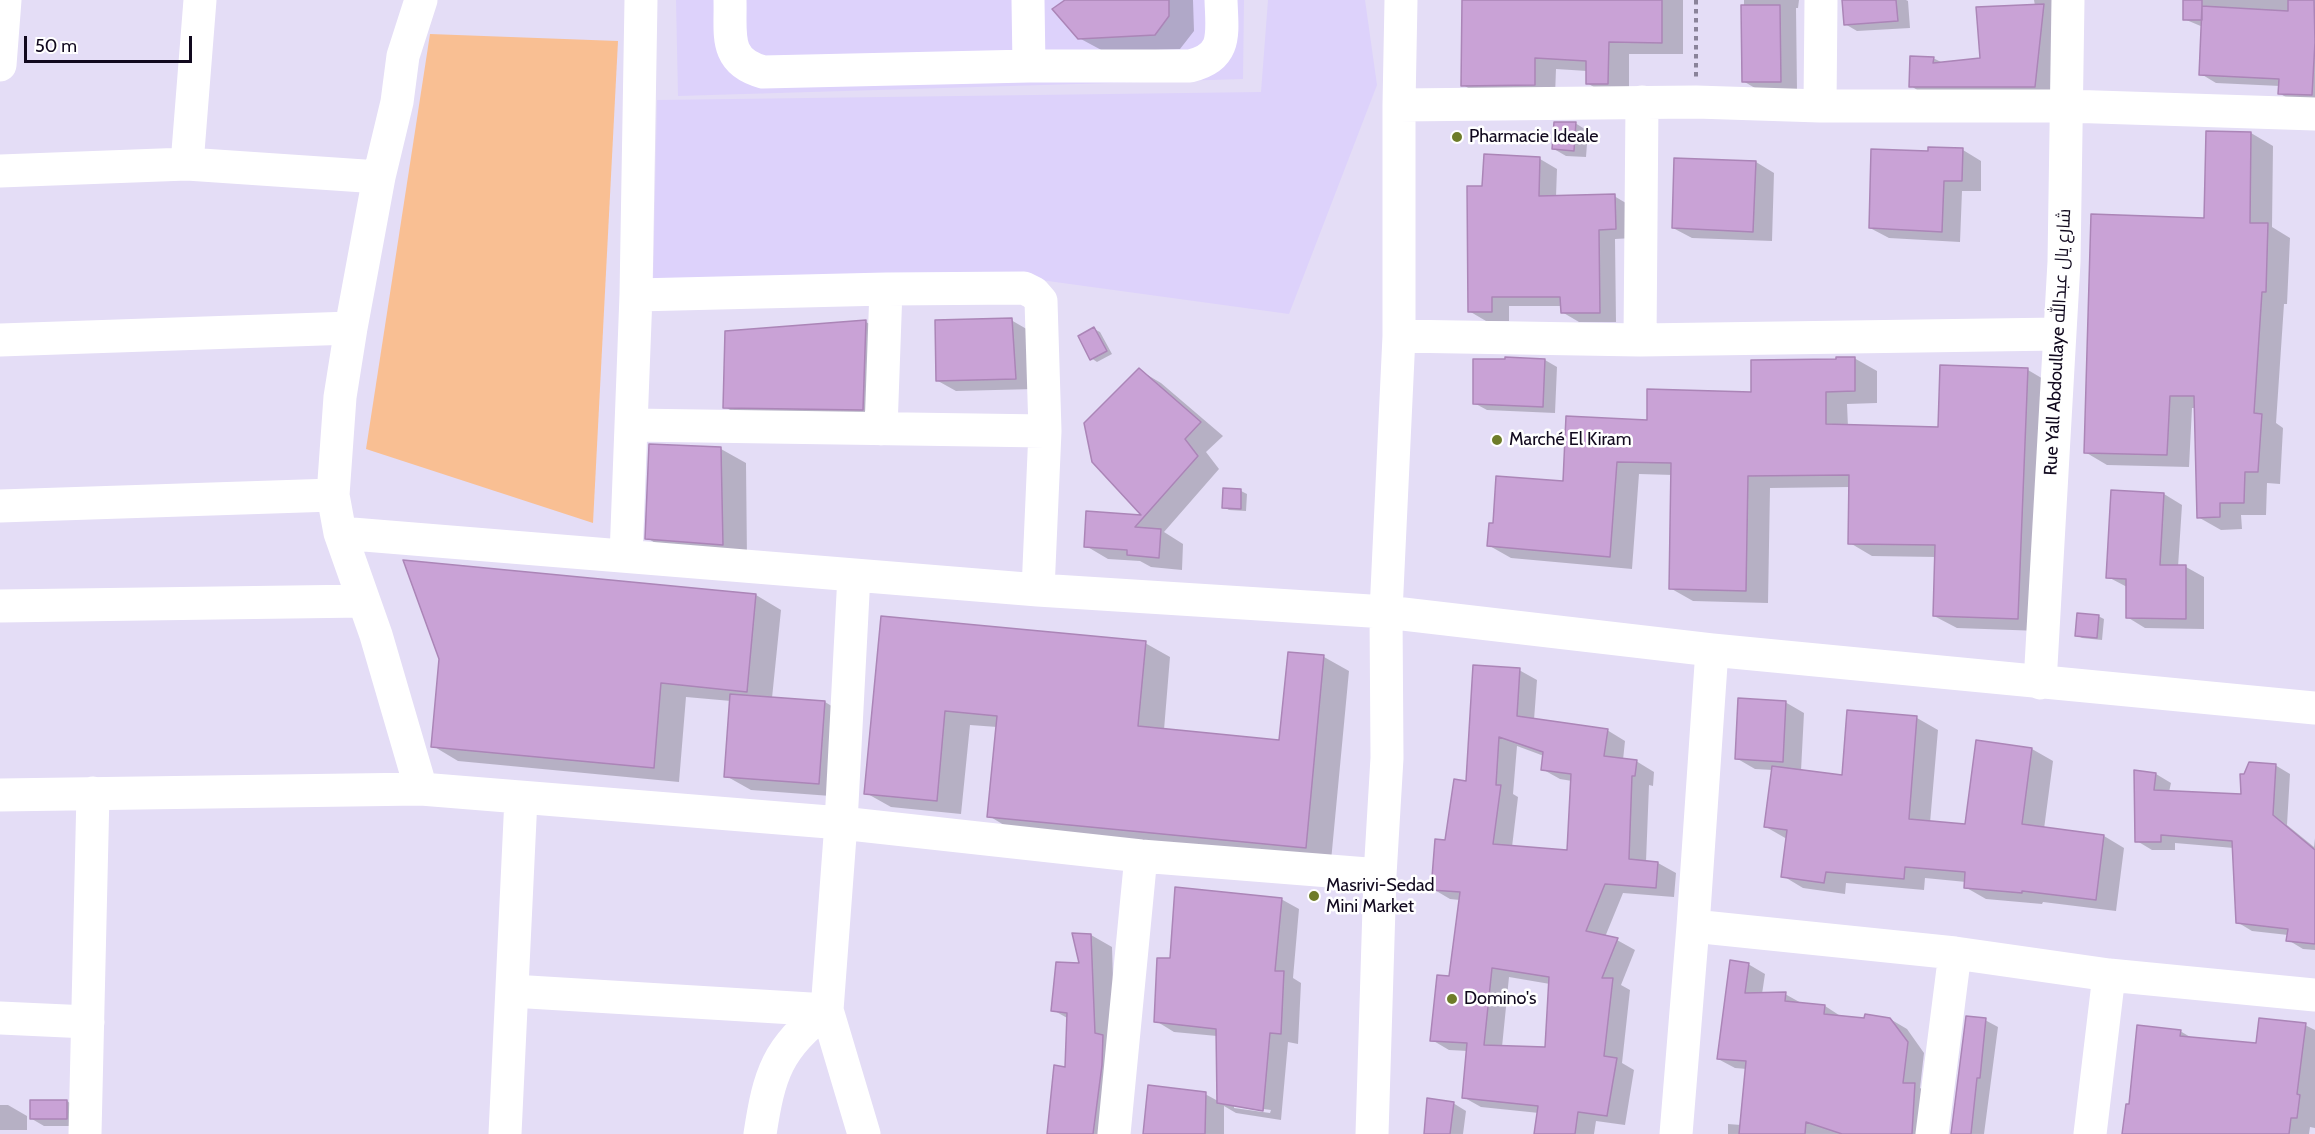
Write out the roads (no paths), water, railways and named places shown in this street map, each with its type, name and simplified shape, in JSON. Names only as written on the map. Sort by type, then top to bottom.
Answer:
[{"type":"street","points":[[0,65],[5,0]]},
{"type":"street","points":[[187,164],[200,0]]},
{"type":"street","points":[[421,0],[403,56],[397,102],[379,177],[351,328],[340,397],[333,495],[339,533],[393,689],[421,789]]},
{"type":"street","points":[[626,556],[636,295],[641,0]]},
{"type":"street","points":[[730,0],[731,46],[737,58],[748,68],[763,72],[1029,66],[1190,66],[1204,62],[1214,55],[1222,40],[1221,0]]},
{"type":"street","points":[[1028,0],[1029,66]]},
{"type":"street","points":[[1372,1134],[1380,876],[1387,758],[1386,612],[1400,336],[1401,0]]},
{"type":"street","points":[[1820,106],[1821,0]]},
{"type":"street","name":"Rue Yall Abdoullaye شارع يال عبدالله","points":[[2040,683],[2064,262],[2068,0]]},
{"type":"street","points":[[1640,340],[1642,102]]},
{"type":"street","points":[[1399,105],[1696,102],[1820,106],[2066,106],[2315,114]]},
{"type":"street","points":[[0,171],[187,164],[379,177]]},
{"type":"street","points":[[636,295],[1024,288],[1034,293],[1041,301],[1045,431],[1038,590]]},
{"type":"street","points":[[881,429],[886,289]]},
{"type":"street","points":[[0,339],[351,328]]},
{"type":"street","points":[[1400,336],[1640,340],[2059,334]]},
{"type":"street","points":[[632,425],[1045,431]]},
{"type":"street","points":[[0,506],[333,495]]},
{"type":"street","points":[[339,533],[1038,590],[1386,612],[1712,650],[2040,683],[2315,708],[2315,700]]},
{"type":"street","points":[[854,576],[841,822],[827,1010],[864,1134]]},
{"type":"street","points":[[0,606],[364,601]]},
{"type":"street","points":[[1676,1134],[1712,650]]},
{"type":"street","points":[[0,795],[421,789],[841,822],[1141,856],[1380,876]]},
{"type":"street","points":[[85,1134],[93,793]]},
{"type":"street","points":[[505,1134],[521,798]]},
{"type":"street","points":[[1114,1134],[1141,856]]},
{"type":"street","points":[[1693,926],[1955,952],[2109,975],[2315,994]]},
{"type":"street","points":[[1932,1134],[1955,952]]},
{"type":"street","points":[[2090,1134],[2109,975]]},
{"type":"street","points":[[512,991],[827,1010]]},
{"type":"street","points":[[760,1134],[766,1096],[778,1062],[792,1040],[827,1010]]},
{"type":"street","points":[[0,1018],[88,1022]]},
{"type":"place","name":"Pharmacie Ideale","points":[[1457,137]]},
{"type":"place","name":"Marché El Kiram","points":[[1497,440]]},
{"type":"place","name":"Masrivi-Sedad Mini Market","points":[[1314,896]]},
{"type":"place","name":"Domino's","points":[[1452,999]]}]
